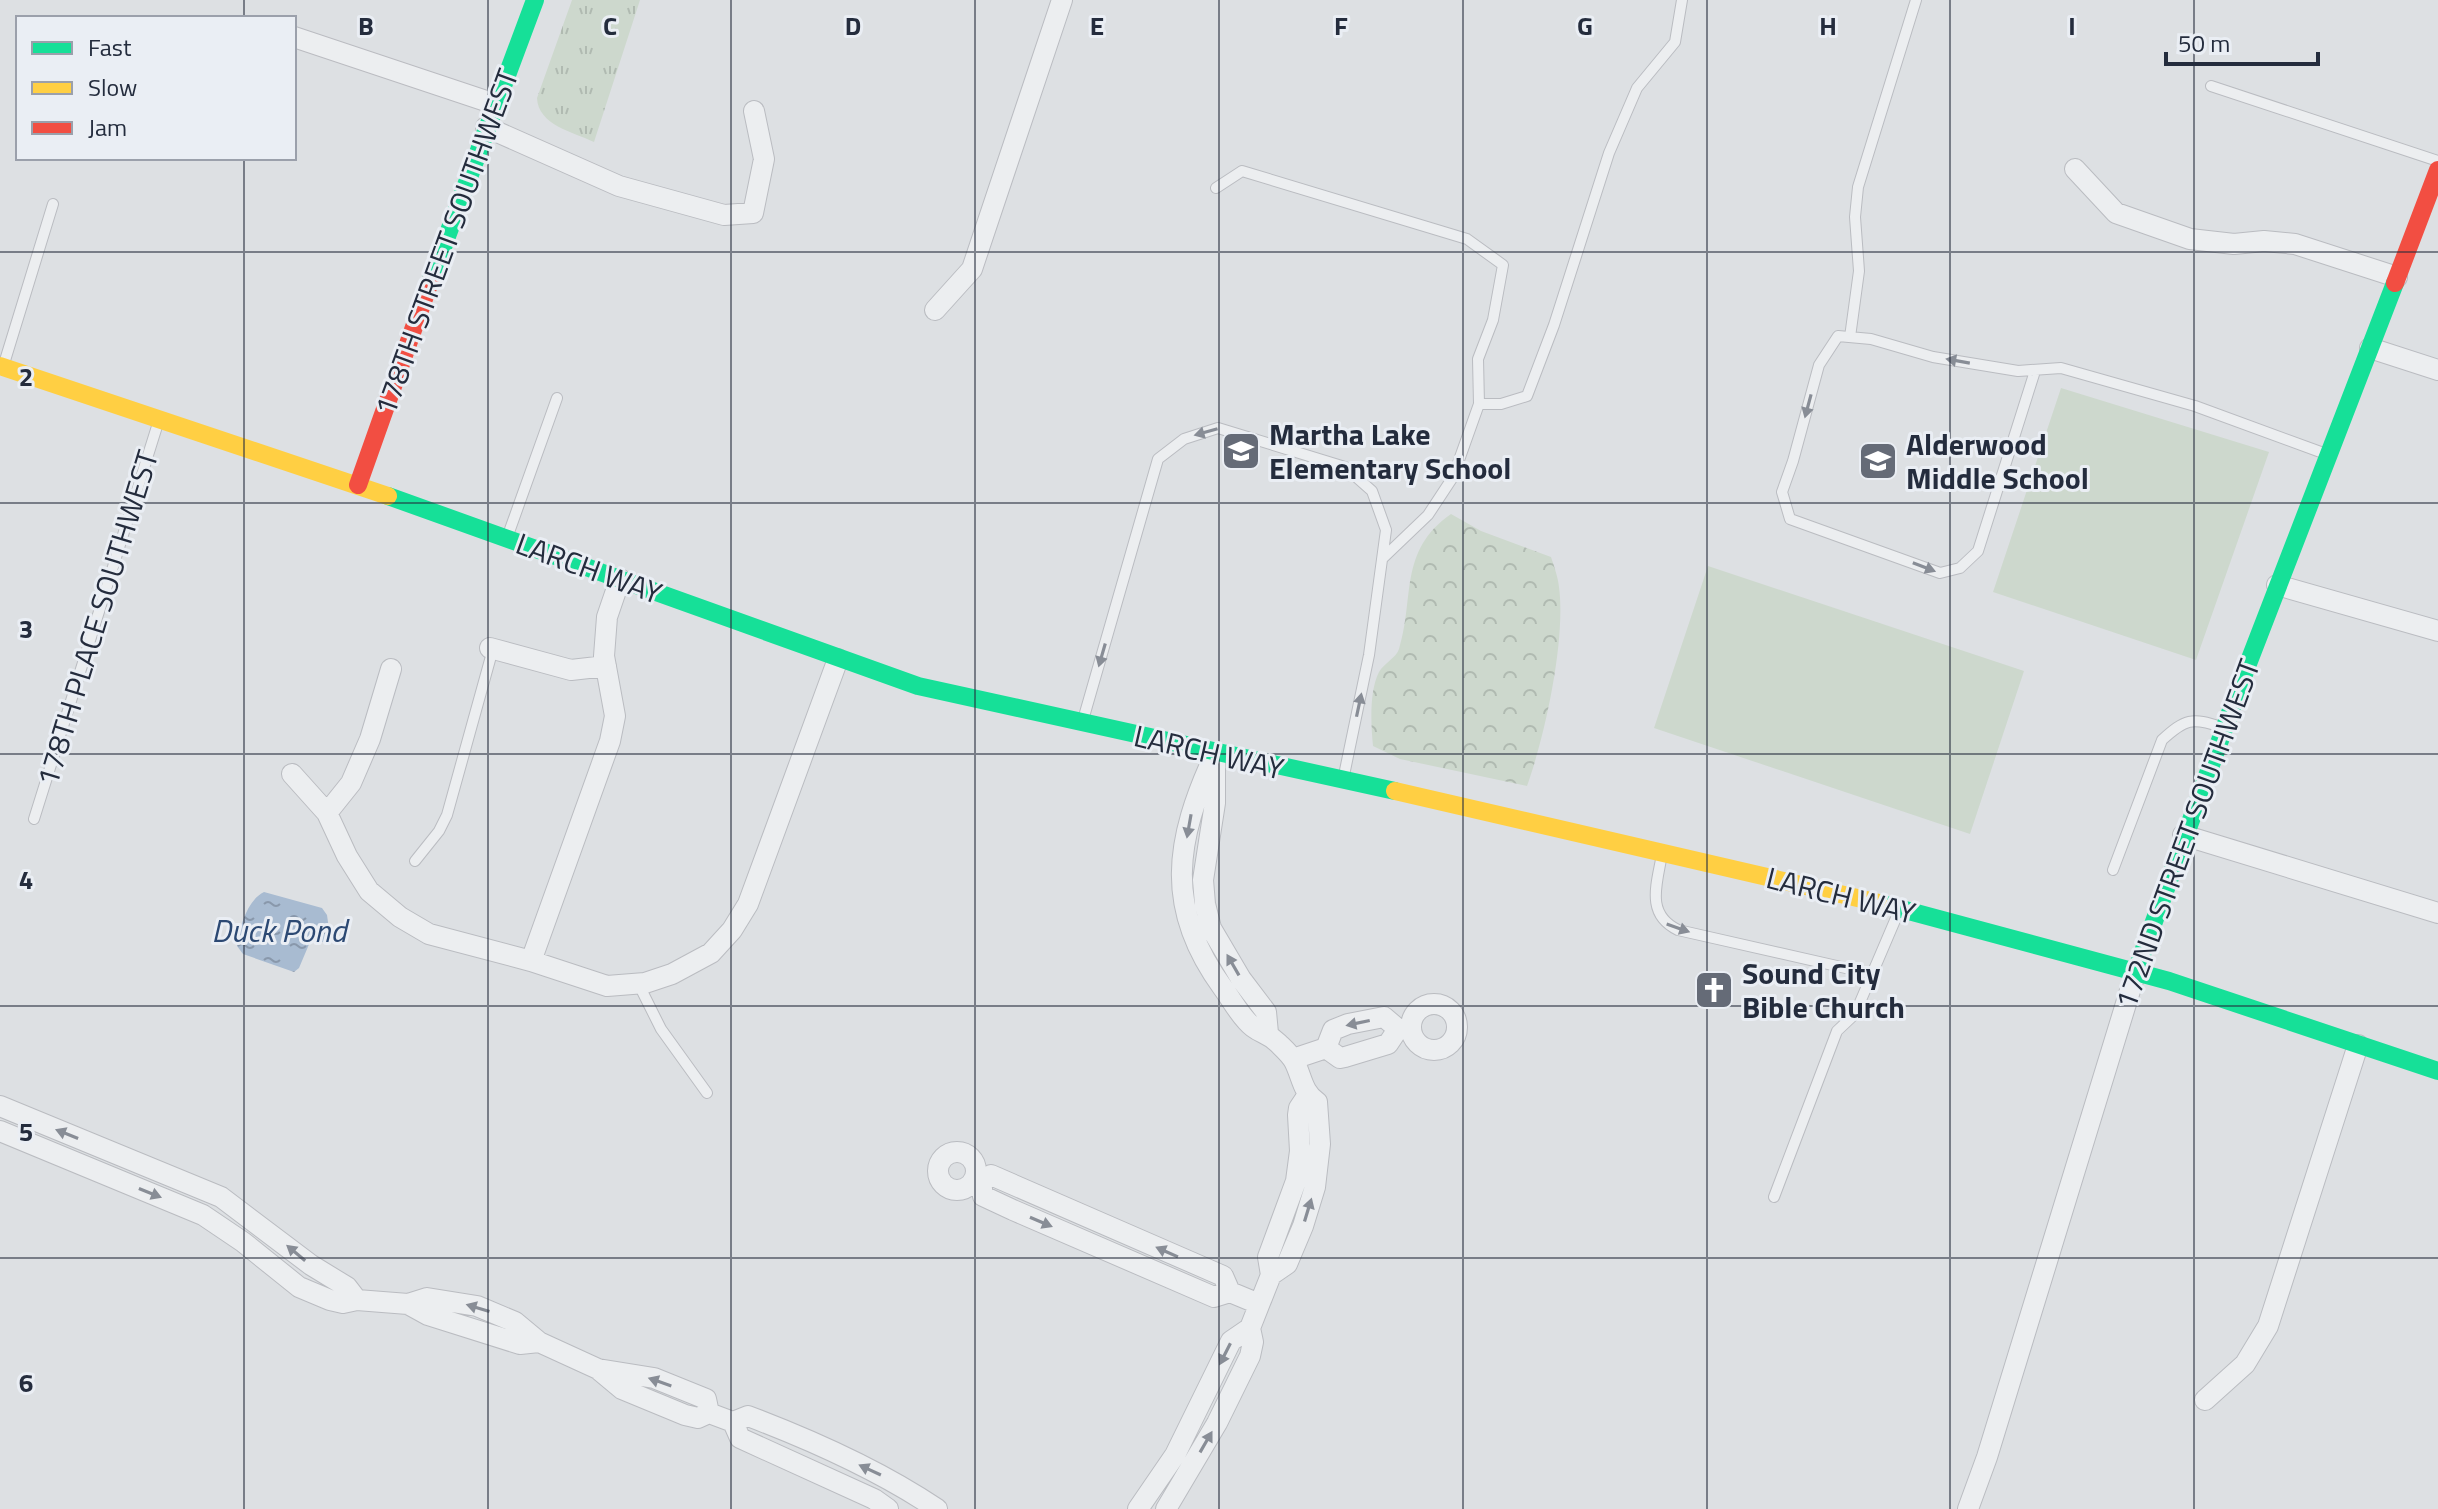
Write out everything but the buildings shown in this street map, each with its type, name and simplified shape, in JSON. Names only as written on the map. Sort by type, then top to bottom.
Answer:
[{"type":"main road","name":"178TH STREET SOUTHWEST","points":[[358,485],[486,127],[535,0]]},
{"type":"main road","name":"172ND STREET SOUTHWEST","points":[[2136,971],[2223,728],[2438,170]]},
{"type":"main road","name":"LARCH WAY","points":[[2,366],[358,485],[918,686],[1662,852],[1900,909],[2136,971],[2438,1071]]},
{"type":"street","points":[[935,310],[972,269],[1062,0]]},
{"type":"street","points":[[296,38],[495,104]]},
{"type":"street","points":[[486,127],[619,186],[724,215],[753,213],[764,159],[754,111]]},
{"type":"street","points":[[2075,169],[2116,213],[2175,234],[2190,239],[2234,244],[2264,241],[2295,244],[2397,277]]},
{"type":"street","points":[[2370,348],[2438,370]]},
{"type":"street","points":[[531,961],[610,741],[615,716],[606,666],[607,617],[620,579]]},
{"type":"street","points":[[2277,585],[2438,631]]},
{"type":"street","points":[[492,648],[571,670],[606,666]]},
{"type":"street","points":[[292,774],[327,813],[347,856],[369,891],[400,917],[429,934],[531,961],[607,986],[638,983],[672,974],[711,953],[732,930],[748,904],[838,659]]},
{"type":"street","points":[[327,813],[351,783],[370,739],[391,669]]},
{"type":"street","points":[[1166,1509],[1217,1423],[1250,1356],[1253,1342],[1250,1328],[1271,1275],[1268,1257],[1296,1181],[1300,1151],[1299,1108],[1307,1096],[1293,1059],[1268,1033],[1266,1012],[1241,979],[1211,928],[1203,880],[1215,803],[1215,754]]},
{"type":"street","points":[[2183,835],[2438,913]]},
{"type":"street","name":"172ND STREET SOUTHWEST","points":[[1968,1509],[1987,1457],[2136,971]]},
{"type":"street","points":[[1384,1017],[1405,1029],[1388,1044],[1345,1057],[1340,1058],[1326,1048],[1333,1030],[1348,1024],[1384,1017]]},
{"type":"street","points":[[2205,1400],[2245,1364],[2268,1326],[2358,1045]]},
{"type":"street","points":[[1293,1059],[1326,1048]]},
{"type":"street","points":[[0,1106],[221,1197],[311,1265],[347,1287],[357,1300]]},
{"type":"street","points":[[0,1131],[203,1215],[299,1287],[330,1300],[408,1304],[427,1298],[477,1306],[515,1322],[539,1342],[598,1369],[622,1389],[698,1418],[709,1413],[733,1422],[748,1416],[901,1485],[937,1509]]},
{"type":"street","points":[[977,1180],[991,1175],[1223,1276],[1230,1292],[1259,1304]]},
{"type":"street","points":[[1138,1509],[1175,1455],[1231,1341],[1250,1328]]},
{"type":"street","points":[[733,1422],[740,1438],[874,1499],[888,1509]]},
{"type":"lane","points":[[1479,404],[1501,404],[1527,396],[1554,325],[1609,153],[1637,88],[1675,42],[1682,0]]},
{"type":"lane","points":[[1850,337],[1859,271],[1855,217],[1858,187],[1916,0]]},
{"type":"lane","points":[[2211,86],[2438,161]]},
{"type":"lane","points":[[1216,188],[1242,171],[1467,239],[1503,265],[1493,320],[1478,359],[1479,404],[1453,477],[1428,515],[1382,559]]},
{"type":"lane","points":[[2,366],[53,204]]},
{"type":"lane","points":[[2035,371],[1978,551],[1960,568],[1940,573],[1790,519],[1782,492],[1819,365],[1838,336],[1871,339],[1933,357],[2018,371],[2061,368],[2154,394],[2328,454]]},
{"type":"lane","points":[[507,539],[557,398]]},
{"type":"lane","name":"178TH PLACE SOUTHWEST","points":[[34,819],[160,418]]},
{"type":"lane","points":[[1082,723],[1158,459],[1184,439],[1218,428],[1345,467],[1372,491],[1386,530],[1369,655],[1343,782]]},
{"type":"lane","points":[[415,861],[439,831],[447,815],[492,648]]},
{"type":"lane","points":[[2113,870],[2162,740],[2188,721],[2200,719],[2223,728]]},
{"type":"lane","points":[[1662,852],[1656,896],[1657,913],[1665,923],[1678,930],[1872,974]]},
{"type":"lane","points":[[1774,1197],[1837,1031],[1855,1014],[1900,909]]},
{"type":"lane","points":[[638,983],[661,1029],[707,1093]]},
{"type":"green space","points":[[572,0],[640,0],[594,142],[550,121],[543,115],[537,98]]},
{"type":"green space","points":[[2061,388],[2269,452],[2196,660],[1993,592]]},
{"type":"green space","points":[[1451,514],[1481,531],[1551,557],[1556,572],[1560,609],[1557,660],[1541,741],[1527,786],[1400,759],[1373,746],[1371,719],[1376,680],[1399,649],[1415,560],[1434,528]]},
{"type":"green space","points":[[1708,566],[2024,671],[1970,834],[1654,728]]},
{"type":"water","name":"Duck Pond","points":[[264,892],[322,908],[327,915],[330,936],[326,942],[310,942],[299,968],[294,972],[243,954],[237,946],[249,908]]},
{"type":"traffic: fast","points":[[430,282],[535,0]]},
{"type":"traffic: fast","points":[[2136,971],[2246,669],[2395,283]]},
{"type":"traffic: fast","points":[[388,496],[918,686],[1395,791]]},
{"type":"traffic: fast","points":[[1879,903],[2169,981],[2438,1071]]},
{"type":"traffic: slow","points":[[0,366],[388,496]]},
{"type":"traffic: slow","points":[[1395,791],[1879,903]]},
{"type":"traffic: jam","points":[[2395,283],[2438,170]]},
{"type":"traffic: jam","points":[[358,485],[430,282]]},
{"type":"place","name":"Martha Lake Elementary School","points":[[1241,451]]},
{"type":"place","name":"Alderwood Middle School","points":[[1878,461]]},
{"type":"place","name":"Sound City Bible Church","points":[[1714,990]]}]
